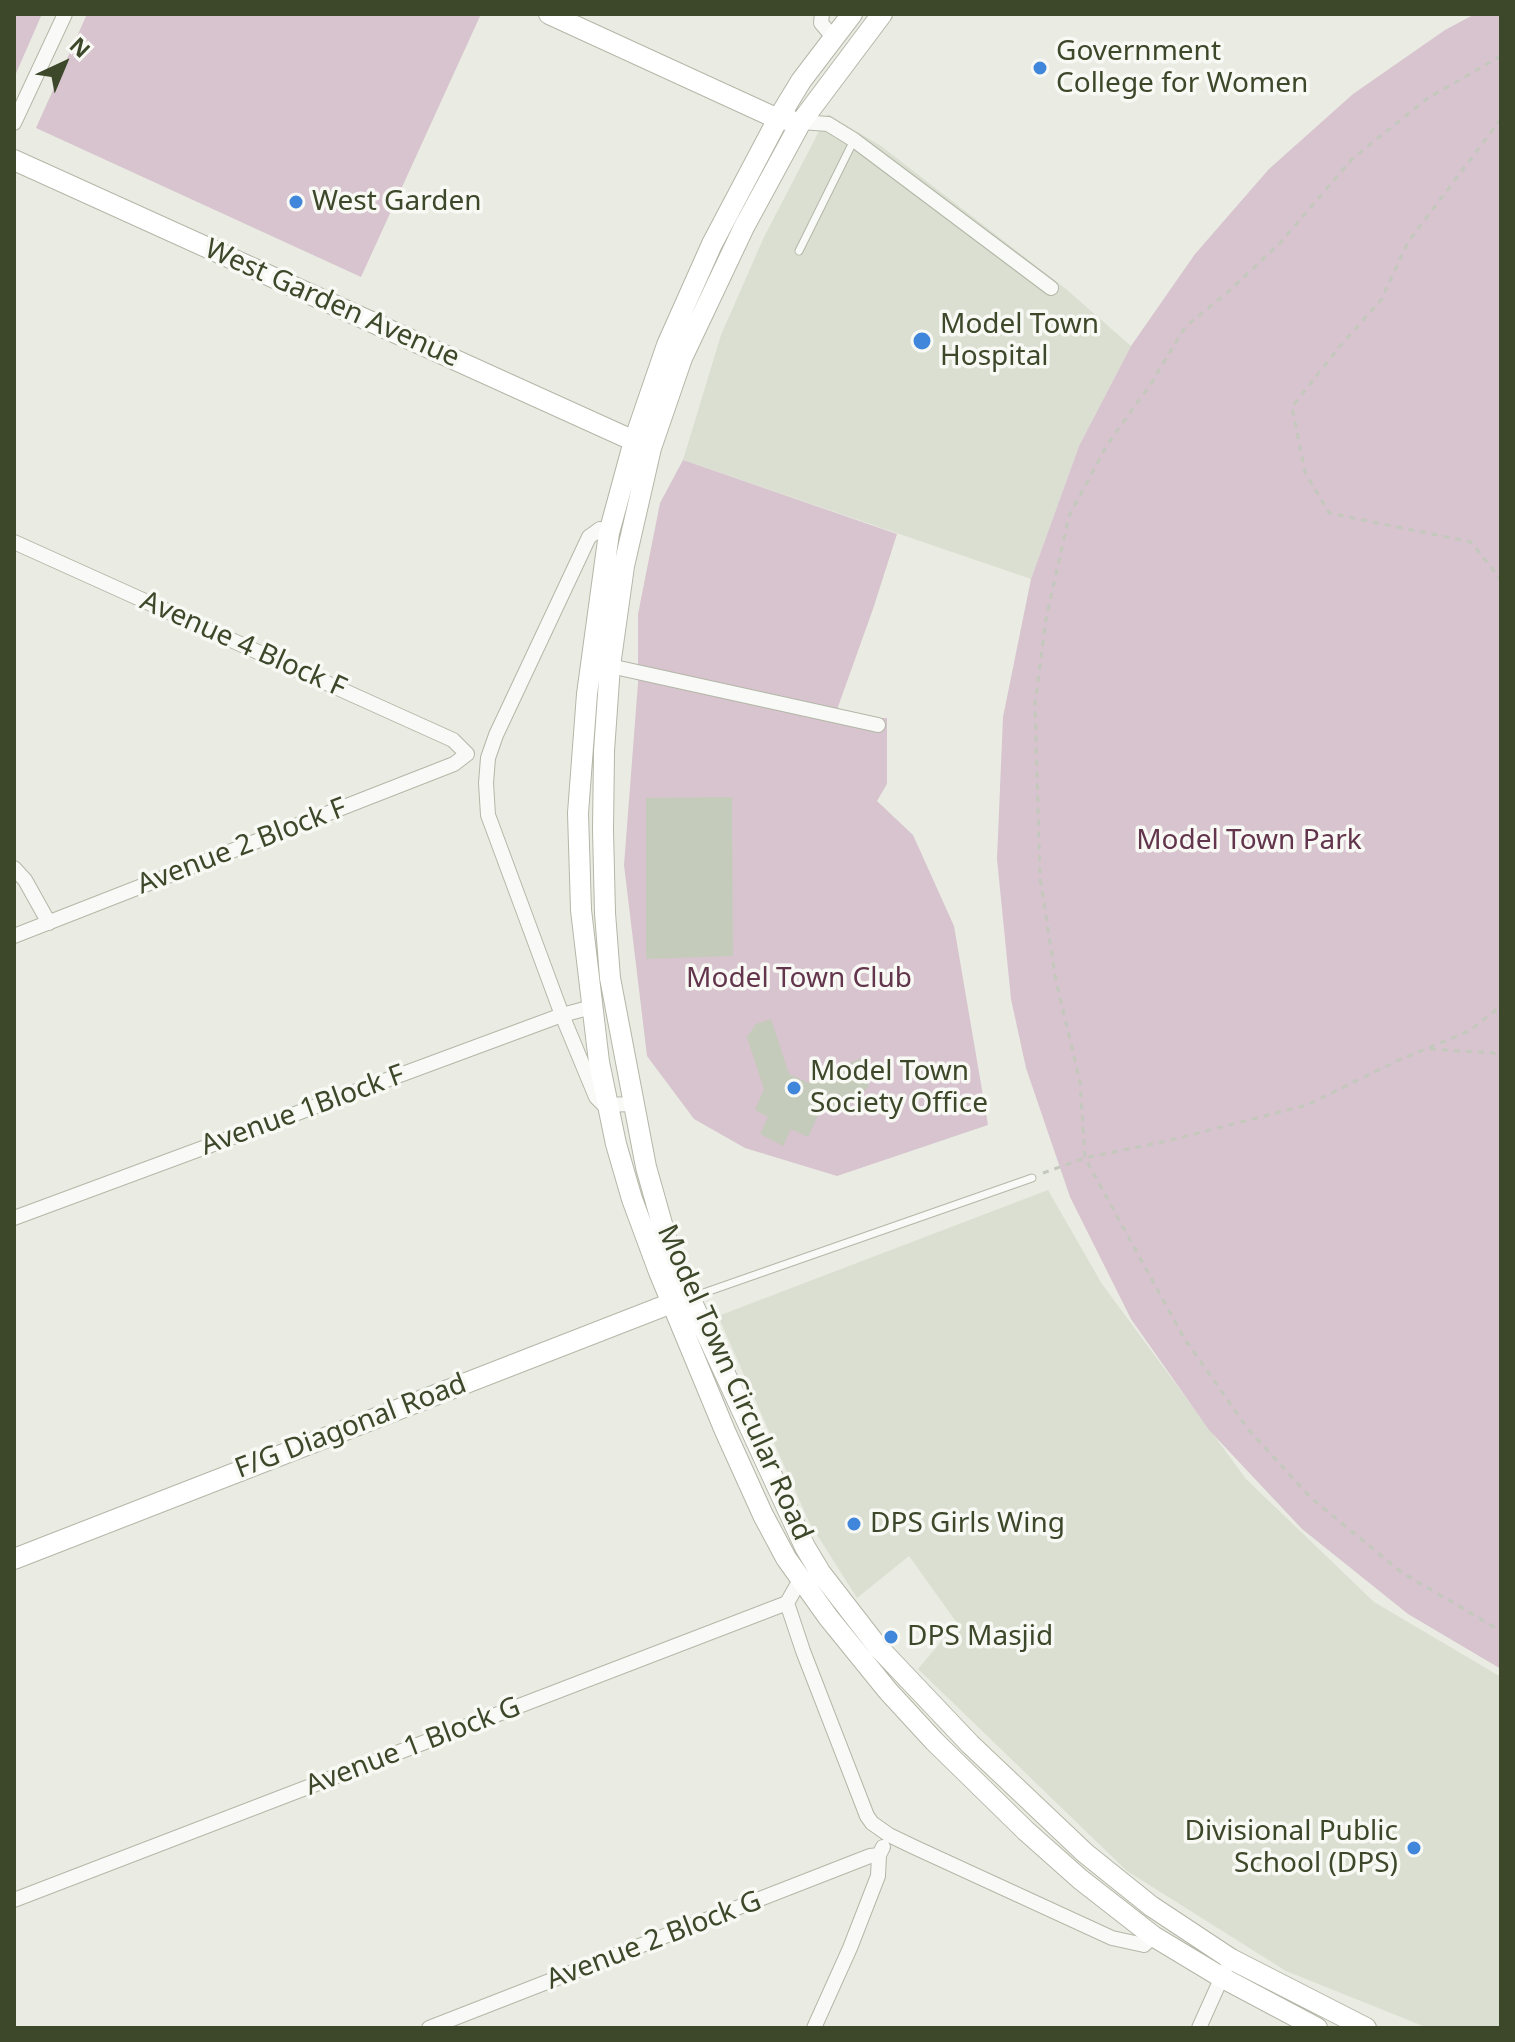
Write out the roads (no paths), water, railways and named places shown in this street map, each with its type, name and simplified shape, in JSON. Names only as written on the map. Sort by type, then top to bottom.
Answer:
[{"type":"main road","points":[[549,14],[778,119],[801,122]]},
{"type":"main road","name":"Model Town Circular Road","points":[[681,1300],[632,1104],[610,978],[603,830],[610,666],[642,444],[667,345],[712,244],[778,119],[852,14]]},
{"type":"main road","name":"Model Town Circular Road","points":[[882,14],[801,122],[757,201],[642,444],[609,533],[587,694],[578,813],[581,910],[592,1007],[608,1105],[632,1199],[681,1300],[732,1393],[811,1577],[888,1691],[1026,1831],[1080,1879],[1153,1936],[1366,2028]]},
{"type":"main road","name":"West Garden Avenue","points":[[14,160],[642,444]]},
{"type":"main road","name":"F/G Diagonal Road","points":[[14,1559],[681,1300]]},
{"type":"main road","name":"Model Town Circular Road","points":[[811,1577],[970,1744],[1058,1828],[1226,1968],[1317,2028]]},
{"type":"street","points":[[14,123],[65,14]]},
{"type":"street","points":[[822,14],[821,23],[833,37]]},
{"type":"street","points":[[801,122],[828,124],[854,140],[1051,288]]},
{"type":"street","points":[[609,533],[600,529],[589,537],[496,735],[488,758],[488,815],[562,1015],[596,1097],[599,1102],[608,1105],[632,1104]]},
{"type":"street","name":"Avenue 4 Block F","points":[[14,542],[453,740],[467,754]]},
{"type":"street","points":[[610,666],[878,725]]},
{"type":"street","points":[[467,754],[488,758]]},
{"type":"street","name":"Avenue 2 Block F","points":[[14,936],[454,764],[467,754]]},
{"type":"street","points":[[14,868],[25,880],[49,923]]},
{"type":"street","name":"Avenue 1Block F","points":[[14,1218],[562,1015],[592,1007]]},
{"type":"street","points":[[811,1577],[793,1591],[787,1603],[867,1816],[889,1835],[1112,1938],[1144,1945],[1153,1936]]},
{"type":"street","name":"Avenue 1 Block G","points":[[14,1900],[787,1603]]},
{"type":"street","points":[[814,2028],[878,1876],[879,1855],[889,1835]]},
{"type":"street","name":"Avenue 2 Block G","points":[[429,2028],[456,2023],[879,1855]]},
{"type":"street","points":[[1199,2028],[1226,1968]]},
{"type":"lane","points":[[799,251],[854,140]]},
{"type":"lane","points":[[681,1300],[1032,1178]]},
{"type":"place","name":"Government College for Women","points":[[1040,68]]},
{"type":"place","name":"West Garden","points":[[296,202]]},
{"type":"place","name":"Model Town Hospital","points":[[922,341]]},
{"type":"place","name":"Model Town Society Office","points":[[794,1088]]},
{"type":"place","name":"DPS Girls Wing","points":[[854,1524]]},
{"type":"place","name":"DPS Masjid","points":[[891,1637]]},
{"type":"place","name":"Divisional Public School (DPS)","points":[[1414,1848]]},
{"type":"park label","name":"Model Town Park","points":[[1249,841]]},
{"type":"park label","name":"Model Town Club","points":[[799,979]]}]
